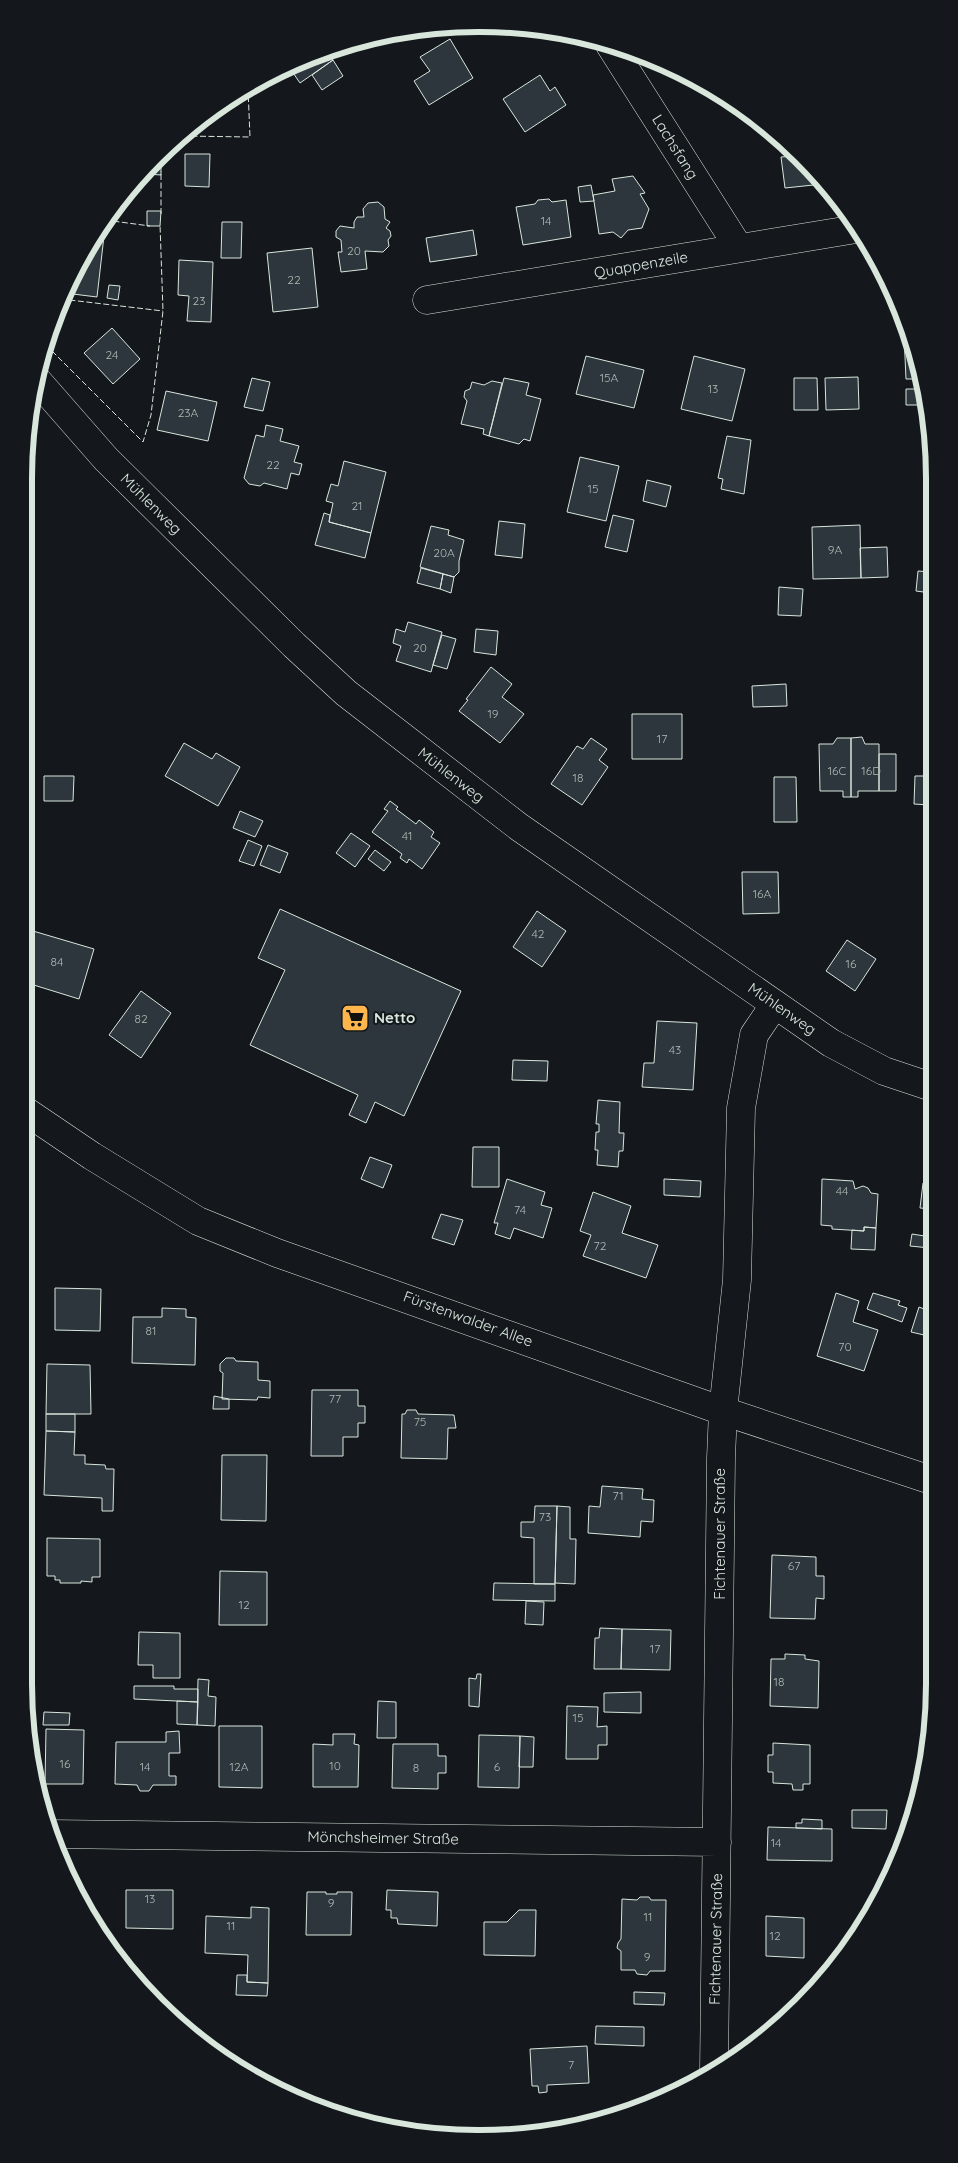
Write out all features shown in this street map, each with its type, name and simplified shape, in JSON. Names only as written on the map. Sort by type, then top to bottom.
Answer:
[{"type":"street","name":"Lachsfang","points":[[616,54],[739,248]]},
{"type":"street","name":"Quappenzeile","points":[[427,300],[849,230]]},
{"type":"street","name":"Mühlenweg","points":[[42,386],[106,459],[287,638],[346,693],[519,827],[830,1043],[875,1066],[926,1085]]},
{"type":"street","name":"Fichtenauer Straße","points":[[714,2063],[721,1458],[737,1280],[741,1108],[754,1035],[775,1004]]},
{"type":"street","name":"Fürstenwalder Allee","points":[[32,1118],[198,1220],[278,1253],[724,1411],[926,1478]]},
{"type":"street","name":"Mönchsheimer Straße","points":[[58,1834],[717,1842]]},
{"type":"building","points":[[450,39],[473,78],[429,105],[414,81],[430,71],[420,57]]},
{"type":"building","points":[[331,57],[333,60],[300,83],[293,73]]},
{"type":"building","points":[[333,60],[343,76],[322,90],[312,75]]},
{"type":"building","points":[[540,75],[550,91],[555,87],[566,105],[525,132],[503,99]]},
{"type":"building","points":[[185,154],[210,154],[209,187],[185,186]]},
{"type":"building","points":[[788,156],[815,185],[785,188],[781,157]]},
{"type":"building","points":[[161,165],[161,175],[153,174]]},
{"type":"building","points":[[633,176],[645,193],[640,194],[649,209],[642,228],[628,230],[621,238],[613,232],[599,234],[593,195],[615,191],[612,179]]},
{"type":"building","points":[[591,185],[594,201],[580,202],[578,187]]},
{"type":"building","points":[[549,199],[552,202],[566,200],[571,237],[523,245],[516,207],[535,204],[538,200]]},
{"type":"building","points":[[378,202],[384,207],[385,219],[390,222],[386,228],[390,231],[391,236],[388,240],[389,246],[383,252],[365,251],[367,269],[341,272],[338,252],[342,252],[341,240],[336,237],[336,231],[340,226],[354,228],[354,222],[357,217],[364,217],[363,209],[368,203]]},
{"type":"building","points":[[147,211],[161,211],[160,226],[147,226]]},
{"type":"building","points":[[222,222],[242,222],[241,258],[221,258]]},
{"type":"building","points":[[473,230],[477,255],[430,262],[426,238]]},
{"type":"building","points":[[104,238],[97,297],[73,294],[92,256]]},
{"type":"building","points":[[312,248],[318,307],[273,312],[267,253]]},
{"type":"building","points":[[179,260],[213,262],[211,322],[187,321],[189,296],[178,295]]},
{"type":"building","points":[[109,285],[120,286],[118,300],[107,298]]},
{"type":"building","points":[[112,328],[140,359],[113,384],[84,353]]},
{"type":"building","points":[[904,343],[914,379],[906,379]]},
{"type":"building","points":[[586,356],[644,370],[634,408],[576,394]]},
{"type":"building","points":[[694,356],[745,369],[732,421],[681,409]]},
{"type":"building","points":[[858,377],[859,409],[826,410],[825,378]]},
{"type":"building","points":[[252,378],[270,382],[263,411],[244,407]]},
{"type":"building","points":[[504,378],[529,383],[526,395],[541,399],[530,441],[524,439],[519,444],[489,436]]},
{"type":"building","points":[[794,378],[817,378],[818,410],[794,410]]},
{"type":"building","points":[[492,381],[502,383],[489,436],[483,434],[484,429],[461,424],[467,401],[464,397],[465,391],[470,389],[472,382],[484,385]]},
{"type":"building","points":[[906,389],[916,389],[919,405],[906,405]]},
{"type":"building","points":[[166,391],[217,402],[208,441],[157,430]]},
{"type":"building","points":[[266,425],[283,429],[280,441],[299,446],[294,462],[302,464],[299,475],[291,473],[287,489],[264,483],[260,486],[249,484],[244,478],[256,435],[264,437]]},
{"type":"building","points":[[727,436],[751,440],[744,494],[721,489],[723,479],[718,478]]},
{"type":"building","points":[[580,457],[619,466],[606,521],[567,512]]},
{"type":"building","points":[[344,461],[386,472],[371,533],[329,522],[333,503],[326,501],[331,484],[338,486]]},
{"type":"building","points":[[647,480],[671,486],[666,507],[643,501]]},
{"type":"building","points":[[324,513],[330,515],[329,522],[371,533],[365,558],[315,545]]},
{"type":"building","points":[[613,515],[634,520],[627,552],[605,547]]},
{"type":"building","points":[[499,521],[525,524],[522,558],[495,555]]},
{"type":"building","points":[[860,525],[861,578],[813,579],[812,527]]},
{"type":"building","points":[[431,526],[449,530],[448,535],[464,540],[459,561],[459,572],[454,577],[420,567]]},
{"type":"building","points":[[887,547],[888,577],[861,578],[860,548]]},
{"type":"building","points":[[421,568],[443,574],[440,589],[417,583]]},
{"type":"building","points":[[918,571],[926,572],[926,592],[916,591]]},
{"type":"building","points":[[443,574],[454,577],[451,593],[440,589]]},
{"type":"building","points":[[779,587],[803,589],[801,616],[778,615]]},
{"type":"building","points":[[408,622],[442,632],[431,672],[396,661],[401,646],[393,643],[396,629],[405,632]]},
{"type":"building","points":[[476,629],[498,631],[496,655],[474,652]]},
{"type":"building","points":[[442,635],[456,639],[447,669],[433,665]]},
{"type":"building","points":[[491,667],[512,684],[502,697],[524,714],[500,743],[459,711]]},
{"type":"building","points":[[786,684],[787,706],[753,707],[752,686]]},
{"type":"building","points":[[632,714],[682,714],[682,759],[632,759]]},
{"type":"building","points":[[862,737],[865,744],[879,744],[879,791],[858,791],[858,797],[851,797],[851,738]]},
{"type":"building","points":[[591,738],[607,749],[599,760],[608,767],[582,805],[551,784],[577,746],[583,749]]},
{"type":"building","points":[[837,738],[851,738],[851,797],[843,797],[843,791],[820,791],[819,744],[833,744]]},
{"type":"building","points":[[184,743],[212,759],[216,753],[240,767],[218,806],[165,776]]},
{"type":"building","points":[[879,754],[896,754],[896,791],[879,791]]},
{"type":"building","points":[[44,776],[74,776],[73,801],[44,801]]},
{"type":"building","points":[[915,776],[926,776],[926,805],[914,804]]},
{"type":"building","points":[[774,777],[796,777],[797,822],[774,822]]},
{"type":"building","points":[[390,801],[398,807],[396,809],[416,824],[419,820],[434,832],[431,837],[440,843],[422,869],[409,859],[407,863],[400,858],[402,854],[372,832],[388,811],[384,809]]},
{"type":"building","points":[[240,811],[263,821],[255,837],[233,828]]},
{"type":"building","points":[[351,833],[370,846],[355,867],[336,853]]},
{"type":"building","points":[[248,840],[262,846],[254,866],[239,861]]},
{"type":"building","points":[[268,845],[288,853],[280,873],[260,865]]},
{"type":"building","points":[[375,850],[391,862],[384,871],[368,859]]},
{"type":"building","points":[[742,872],[778,872],[779,913],[743,914]]},
{"type":"building","name":"Netto","points":[[280,909],[461,991],[404,1116],[375,1102],[366,1123],[349,1115],[358,1095],[250,1045],[285,970],[258,958]]},
{"type":"building","points":[[537,911],[566,931],[542,967],[513,947]]},
{"type":"building","points":[[33,931],[94,949],[79,999],[32,984]]},
{"type":"building","points":[[847,940],[876,959],[855,991],[826,971]]},
{"type":"building","points":[[141,991],[171,1013],[141,1058],[109,1035]]},
{"type":"building","points":[[657,1021],[697,1023],[693,1090],[642,1087],[644,1063],[654,1063]]},
{"type":"building","points":[[513,1060],[548,1061],[547,1081],[512,1080]]},
{"type":"building","points":[[598,1100],[620,1102],[619,1133],[624,1133],[623,1151],[619,1151],[618,1167],[597,1165],[598,1150],[595,1150],[596,1132],[599,1132],[599,1124],[596,1124]]},
{"type":"building","points":[[473,1147],[499,1147],[499,1187],[472,1187]]},
{"type":"building","points":[[370,1157],[392,1165],[383,1188],[361,1179]]},
{"type":"building","points":[[507,1179],[545,1192],[541,1205],[552,1208],[543,1238],[514,1228],[510,1239],[495,1234],[498,1223],[494,1223]]},
{"type":"building","points":[[664,1179],[701,1181],[700,1197],[664,1195]]},
{"type":"building","points":[[822,1179],[853,1181],[855,1189],[863,1186],[868,1188],[871,1193],[878,1194],[876,1228],[864,1227],[864,1231],[832,1229],[832,1226],[821,1225]]},
{"type":"building","points":[[923,1183],[926,1184],[926,1208],[920,1208]]},
{"type":"building","points":[[593,1192],[631,1206],[622,1233],[658,1245],[646,1278],[583,1256],[591,1235],[580,1231]]},
{"type":"building","points":[[441,1214],[463,1220],[454,1245],[432,1238]]},
{"type":"building","points":[[864,1227],[876,1228],[875,1250],[851,1249],[852,1230],[864,1231]]},
{"type":"building","points":[[912,1234],[926,1236],[926,1248],[910,1246]]},
{"type":"building","points":[[55,1288],[101,1289],[100,1331],[55,1330]]},
{"type":"building","points":[[836,1293],[859,1301],[853,1322],[878,1330],[864,1371],[817,1356]]},
{"type":"building","points":[[873,1293],[900,1301],[898,1305],[907,1308],[902,1322],[867,1309]]},
{"type":"building","points":[[919,1307],[926,1310],[926,1329],[924,1335],[911,1332]]},
{"type":"building","points":[[162,1308],[186,1309],[186,1317],[196,1318],[195,1365],[132,1363],[133,1317],[162,1317]]},
{"type":"building","points":[[226,1358],[234,1358],[236,1361],[258,1362],[258,1380],[270,1381],[270,1398],[258,1397],[257,1400],[222,1399],[223,1373],[220,1371],[220,1364]]},
{"type":"building","points":[[47,1364],[90,1365],[91,1414],[46,1414]]},
{"type":"building","points":[[312,1390],[358,1390],[358,1406],[365,1406],[365,1423],[358,1423],[358,1437],[343,1437],[343,1456],[311,1456]]},
{"type":"building","points":[[214,1396],[229,1399],[229,1409],[213,1409]]},
{"type":"building","points":[[407,1410],[416,1410],[418,1414],[454,1415],[456,1428],[448,1428],[447,1459],[401,1458],[402,1414],[405,1414]]},
{"type":"building","points":[[46,1414],[75,1414],[75,1432],[46,1431]]},
{"type":"building","points":[[46,1431],[75,1432],[74,1455],[85,1455],[85,1464],[105,1465],[106,1469],[114,1469],[113,1511],[102,1511],[102,1498],[44,1495]]},
{"type":"building","points":[[222,1455],[267,1455],[266,1521],[221,1520]]},
{"type":"building","points":[[602,1486],[643,1489],[642,1499],[654,1500],[653,1522],[641,1521],[640,1537],[588,1533],[589,1506],[600,1507]]},
{"type":"building","points":[[535,1506],[557,1506],[555,1584],[534,1584],[534,1538],[521,1537],[521,1522],[534,1522]]},
{"type":"building","points":[[557,1506],[570,1507],[570,1539],[576,1539],[575,1584],[555,1583]]},
{"type":"building","points":[[47,1538],[100,1539],[100,1577],[92,1577],[92,1582],[60,1583],[60,1580],[55,1580],[55,1576],[47,1576]]},
{"type":"building","points":[[772,1555],[816,1557],[816,1576],[824,1576],[824,1599],[816,1598],[815,1619],[770,1618]]},
{"type":"building","points":[[220,1571],[267,1572],[267,1625],[219,1625]]},
{"type":"building","points":[[494,1583],[555,1584],[555,1601],[493,1600]]},
{"type":"building","points":[[526,1601],[544,1602],[543,1625],[525,1624]]},
{"type":"building","points":[[600,1628],[622,1629],[621,1669],[594,1669],[595,1638],[599,1638]]},
{"type":"building","points":[[622,1629],[671,1630],[670,1670],[621,1669]]},
{"type":"building","points":[[139,1632],[180,1633],[180,1678],[153,1678],[153,1665],[138,1665]]},
{"type":"building","points":[[785,1654],[805,1655],[805,1659],[819,1661],[818,1708],[770,1706],[771,1659],[785,1659]]},
{"type":"building","points":[[477,1674],[481,1674],[479,1707],[469,1706],[469,1678],[476,1679]]},
{"type":"building","points":[[198,1679],[209,1680],[208,1696],[216,1697],[215,1726],[197,1725]]},
{"type":"building","points":[[134,1686],[174,1686],[174,1689],[198,1689],[198,1702],[134,1699]]},
{"type":"building","points":[[641,1692],[641,1713],[604,1712],[604,1693]]},
{"type":"building","points":[[177,1701],[198,1702],[197,1725],[177,1724]]},
{"type":"building","points":[[378,1701],[396,1702],[396,1738],[377,1738]]},
{"type":"building","points":[[567,1706],[598,1707],[597,1727],[607,1726],[607,1745],[598,1745],[598,1759],[566,1759]]},
{"type":"building","points":[[44,1712],[70,1713],[69,1725],[43,1725]]},
{"type":"building","points":[[219,1726],[262,1726],[262,1788],[219,1787]]},
{"type":"building","points":[[46,1729],[84,1730],[83,1784],[45,1784]]},
{"type":"building","points":[[179,1731],[180,1753],[169,1753],[169,1776],[176,1776],[176,1785],[153,1785],[149,1791],[140,1791],[137,1785],[115,1784],[116,1742],[166,1742],[166,1732]]},
{"type":"building","points":[[333,1734],[355,1734],[354,1744],[359,1745],[358,1787],[313,1787],[313,1744],[333,1745]]},
{"type":"building","points":[[479,1735],[520,1736],[519,1788],[478,1787]]},
{"type":"building","points":[[520,1736],[534,1737],[533,1767],[519,1767]]},
{"type":"building","points":[[773,1743],[810,1745],[810,1784],[803,1784],[803,1790],[793,1790],[792,1784],[773,1783],[773,1772],[768,1772],[768,1755],[773,1755]]},
{"type":"building","points":[[393,1744],[438,1744],[438,1756],[446,1756],[446,1773],[438,1773],[438,1789],[392,1788]]},
{"type":"building","points":[[852,1810],[887,1810],[886,1829],[852,1828]]},
{"type":"building","points":[[802,1819],[822,1820],[822,1829],[796,1828],[796,1823],[802,1823]]},
{"type":"building","points":[[768,1827],[832,1829],[832,1861],[767,1860]]},
{"type":"building","points":[[126,1890],[173,1890],[173,1929],[126,1928]]},
{"type":"building","points":[[387,1890],[438,1892],[437,1926],[398,1924],[397,1918],[391,1918],[391,1910],[386,1910]]},
{"type":"building","points":[[307,1892],[337,1894],[337,1892],[352,1892],[351,1935],[306,1935]]},
{"type":"building","points":[[640,1897],[649,1897],[651,1900],[666,1900],[665,1971],[650,1971],[647,1975],[637,1974],[635,1970],[621,1970],[621,1951],[617,1948],[621,1939],[622,1899],[637,1900]]},
{"type":"building","points":[[251,1907],[269,1908],[268,1983],[247,1982],[248,1955],[205,1953],[206,1916],[251,1918]]},
{"type":"building","points":[[519,1910],[536,1910],[535,1956],[484,1955],[484,1922],[507,1922]]},
{"type":"building","points":[[766,1916],[804,1918],[804,1958],[766,1956]]},
{"type":"building","points":[[237,1975],[247,1975],[247,1982],[268,1983],[267,1996],[236,1995]]},
{"type":"building","points":[[634,1992],[665,1993],[664,2005],[634,2004]]},
{"type":"building","points":[[596,2026],[644,2027],[644,2046],[595,2044]]},
{"type":"building","points":[[587,2046],[589,2083],[547,2085],[547,2092],[539,2093],[538,2086],[532,2086],[530,2049]]},
{"type":"fence","points":[[193,136],[250,137],[248,97]]},
{"type":"fence","points":[[161,171],[161,214]]},
{"type":"fence","points":[[115,221],[150,226]]},
{"type":"fence","points":[[52,351],[143,442],[151,415],[163,311],[160,224]]},
{"type":"fence","points":[[70,300],[163,311]]},
{"type":"place","name":"Netto","points":[[355,1018]]}]
